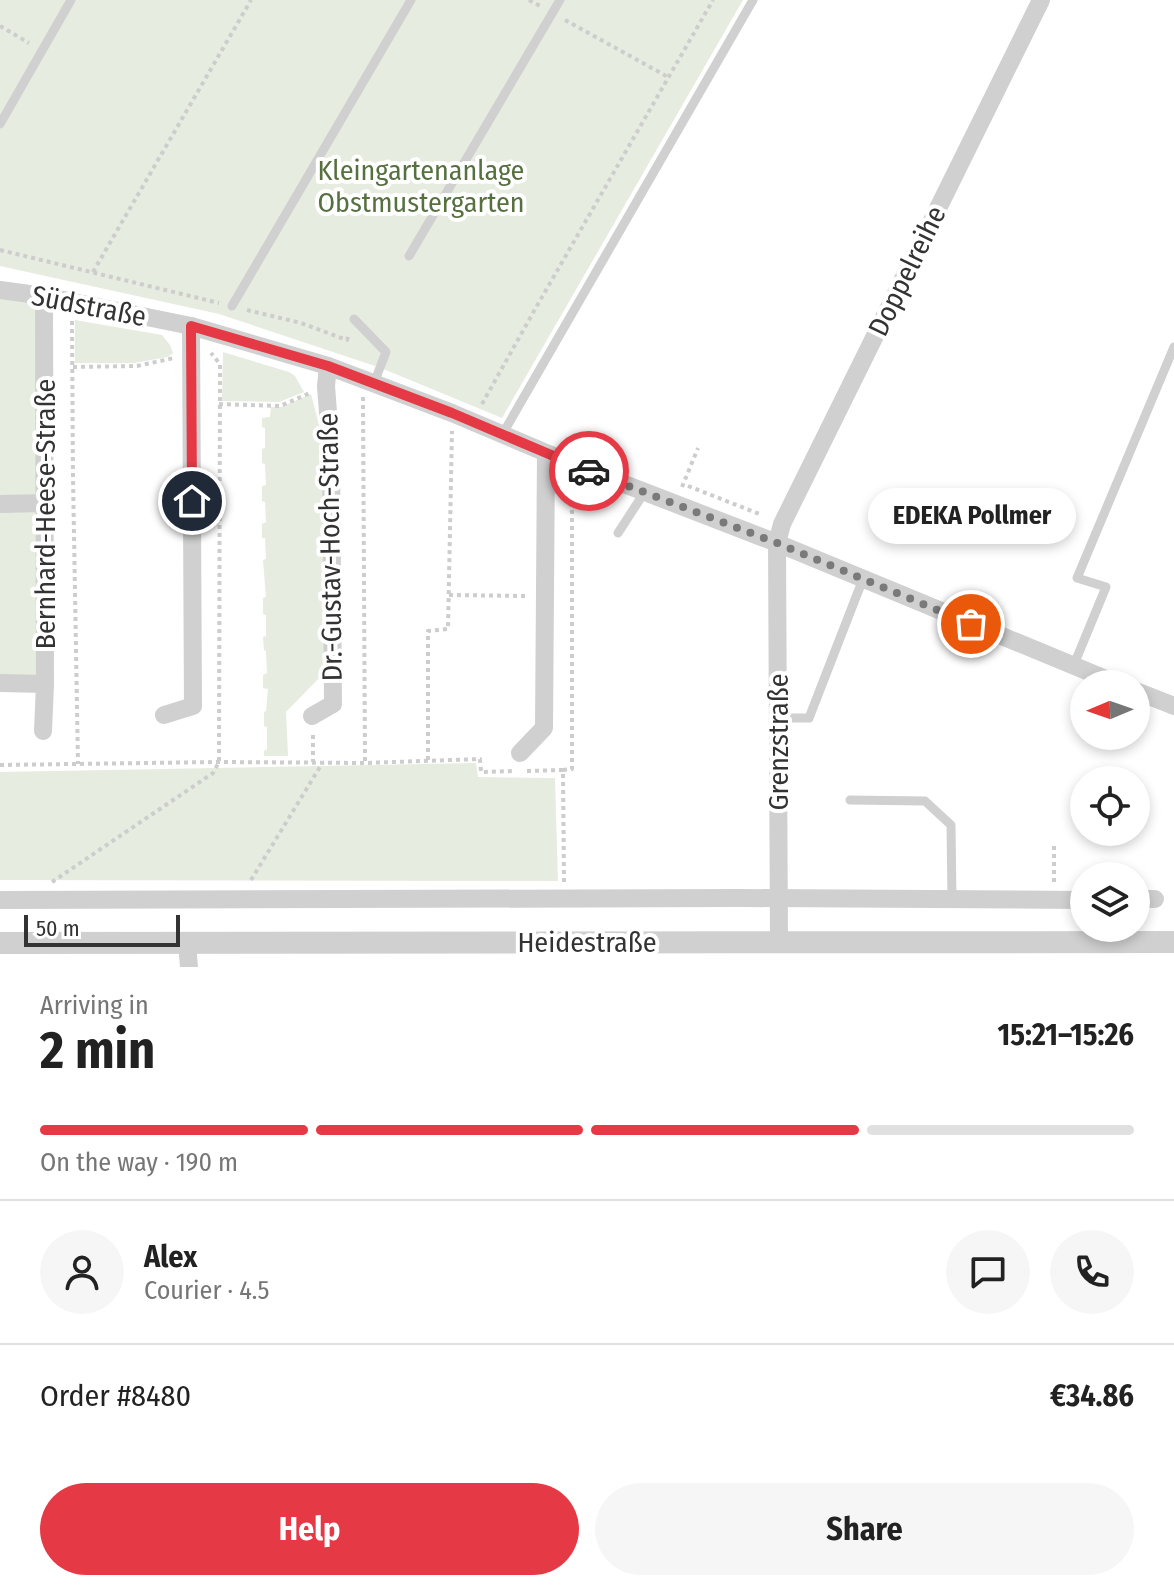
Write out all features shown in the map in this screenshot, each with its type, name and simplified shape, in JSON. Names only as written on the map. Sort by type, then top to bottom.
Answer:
[{"type":"street","name":"Doppelreihe","points":[[777,543],[782,524],[1041,0]]},
{"type":"street","name":"Südstraße","points":[[0,290],[191,326],[328,366],[777,543],[1081,670]]},
{"type":"street","name":"Bernhard-Heese-Straße","points":[[43,731],[44,296]]},
{"type":"street","points":[[164,715],[193,706],[185,354],[191,326]]},
{"type":"street","name":"Dr.-Gustav-Hoch-Straße","points":[[312,716],[333,704],[328,366]]},
{"type":"street","points":[[520,753],[544,728],[546,454]]},
{"type":"street","points":[[0,504],[45,503]]},
{"type":"street","name":"Grenzstraße","points":[[777,543],[779,942]]},
{"type":"street","points":[[0,683],[45,684]]},
{"type":"street","points":[[1150,697],[1174,706]]},
{"type":"street","name":"Heidestraße","points":[[0,900],[1070,900]]},
{"type":"street","name":"Heidestraße","points":[[0,943],[1174,942]]},
{"type":"street","points":[[187,943],[189,967]]},
{"type":"lane","points":[[0,124],[71,0]]},
{"type":"lane","points":[[232,306],[411,0]]},
{"type":"lane","points":[[409,256],[560,0]]},
{"type":"lane","points":[[502,435],[753,0]]},
{"type":"lane","points":[[354,319],[386,352],[369,381]]},
{"type":"lane","points":[[1073,667],[1106,587],[1077,578],[1174,347]]},
{"type":"lane","points":[[618,533],[644,493]]},
{"type":"lane","points":[[778,718],[809,718],[863,579]]},
{"type":"lane","points":[[850,800],[925,801],[951,825],[952,900]]},
{"type":"path","points":[[93,272],[251,0]]},
{"type":"path","points":[[529,0],[668,77]]},
{"type":"path","points":[[471,421],[713,0]]},
{"type":"path","points":[[0,26],[42,50]]},
{"type":"path","points":[[0,250],[301,323],[347,340],[354,319]]},
{"type":"path","points":[[72,311],[78,764]]},
{"type":"path","points":[[48,900],[52,881],[213,773],[219,762],[220,364],[211,353],[185,354],[137,366],[73,367]]},
{"type":"path","points":[[365,763],[369,381]]},
{"type":"path","points":[[219,404],[280,406],[326,386]]},
{"type":"path","points":[[428,760],[428,631],[448,629],[452,413]]},
{"type":"path","points":[[674,504],[698,448]]},
{"type":"path","points":[[0,765],[365,763],[480,759],[481,772],[572,769],[572,513],[569,482],[575,465]]},
{"type":"path","points":[[683,484],[782,524]]},
{"type":"path","points":[[449,595],[545,596]]},
{"type":"path","points":[[312,716],[313,762]]},
{"type":"path","points":[[238,899],[323,762]]},
{"type":"path","points":[[563,770],[564,899]]},
{"type":"path","points":[[1053,878],[1054,845]]},
{"type":"green space","name":"Kleingartenanlage Obstmustergarten","points":[[0,0],[743,0],[502,418],[381,368],[219,314],[0,266]]},
{"type":"green space","points":[[0,290],[44,296],[45,684],[0,683]]},
{"type":"green space","points":[[75,320],[162,335],[173,353],[168,357],[134,363],[75,363]]},
{"type":"green space","points":[[223,352],[289,372],[304,392],[279,402],[222,401]]},
{"type":"green space","points":[[311,394],[326,452],[326,668],[286,712],[288,756],[264,756],[267,727],[264,726],[264,712],[268,689],[263,688],[263,675],[267,673],[263,637],[266,636],[266,615],[263,614],[263,598],[266,597],[263,560],[266,559],[262,524],[266,522],[262,486],[266,485],[265,464],[262,463],[265,428],[262,427],[262,418],[270,417],[271,407],[281,407]]},
{"type":"green space","points":[[476,763],[478,777],[555,778],[558,881],[0,880],[0,772]]},
{"type":"way so far","points":[[589,471],[777,543],[971,624]]},
{"type":"place","name":"EDEKA Pollmer","points":[[971,624]]},
{"type":"route","points":[[192,501],[191,326],[328,366],[452,413],[589,471]]}]
